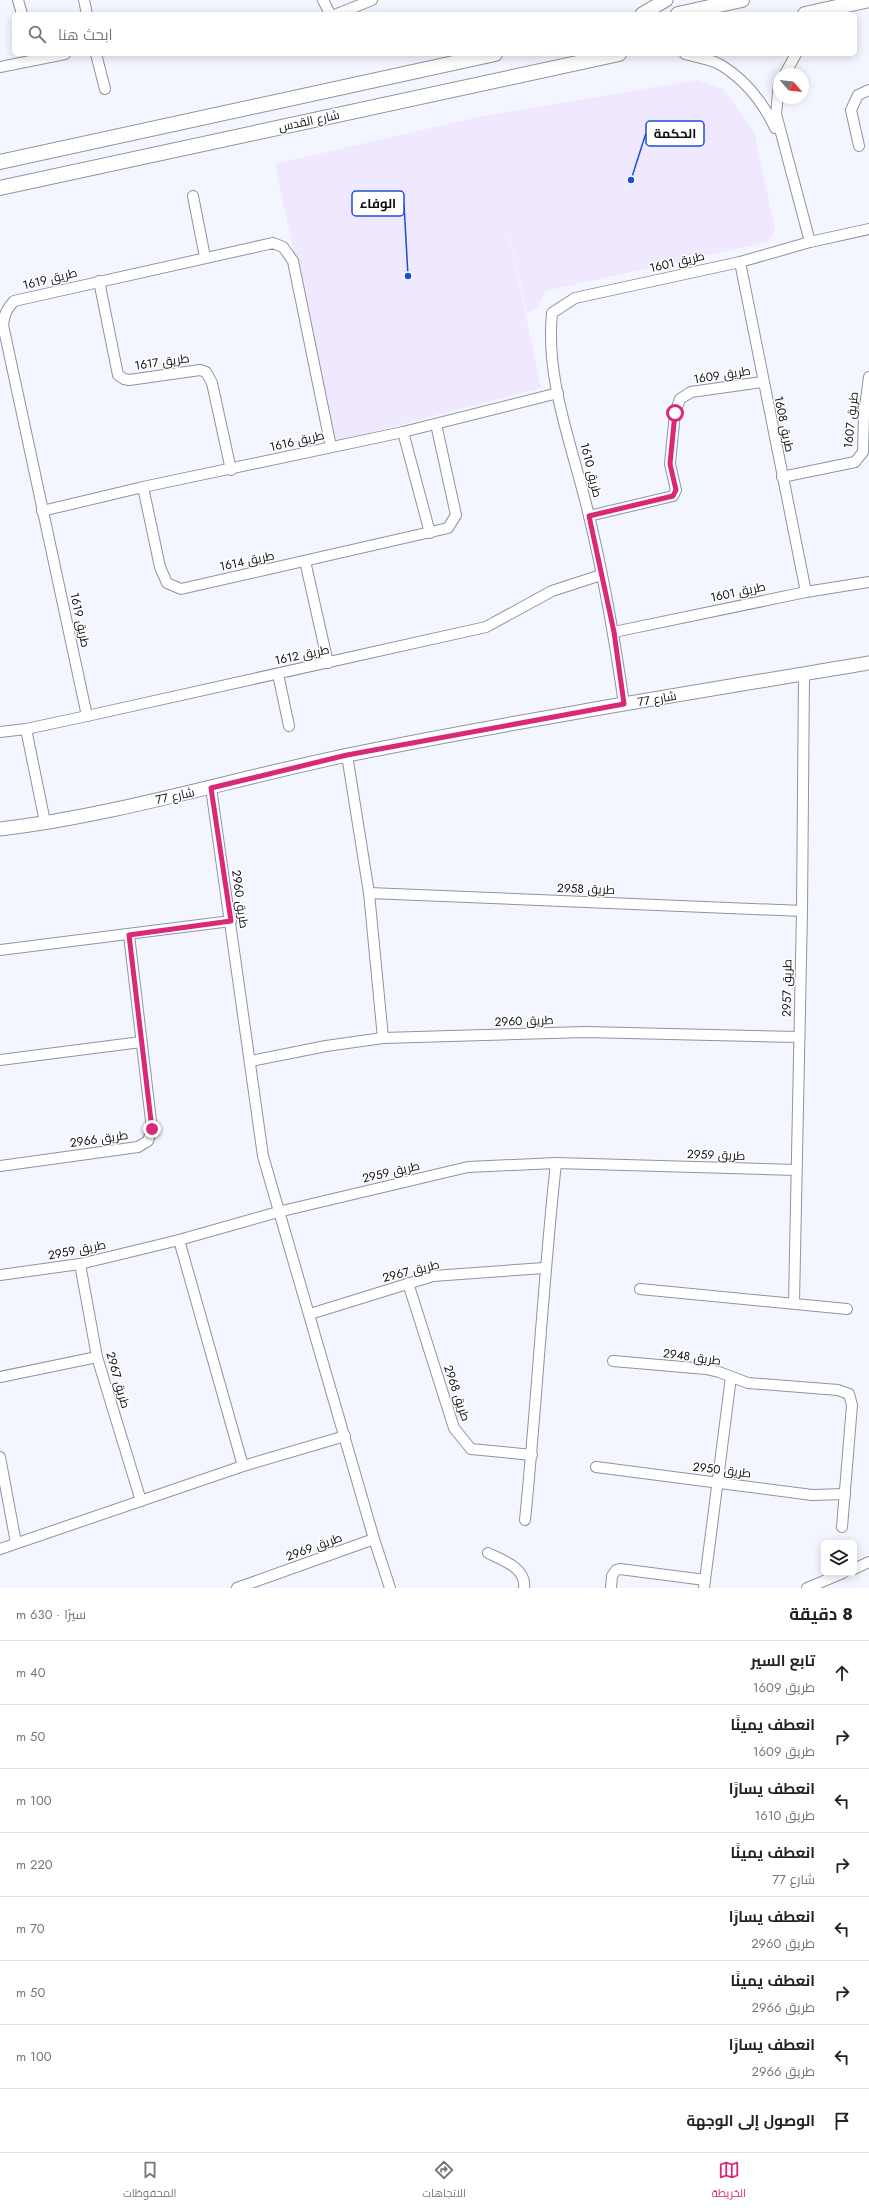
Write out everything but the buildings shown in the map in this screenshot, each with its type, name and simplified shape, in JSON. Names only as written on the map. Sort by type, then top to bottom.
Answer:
[{"type":"main road","points":[[687,12],[742,0]]},
{"type":"main road","points":[[814,12],[866,1]]},
{"type":"main road","points":[[0,162],[486,56]]},
{"type":"main road","name":"شارع القدس","points":[[0,188],[609,56]]},
{"type":"street","points":[[18,0],[21,12]]},
{"type":"street","points":[[84,0],[87,12]]},
{"type":"street","points":[[322,0],[329,12]]},
{"type":"street","points":[[342,12],[372,0]]},
{"type":"street","points":[[645,12],[666,0]]},
{"type":"street","points":[[846,12],[866,1]]},
{"type":"street","points":[[0,66],[32,57],[43,56]]},
{"type":"street","points":[[97,56],[105,89]]},
{"type":"street","points":[[692,56],[720,64],[750,88],[769,116],[785,150]]},
{"type":"street","points":[[788,68],[795,56]]},
{"type":"street","points":[[859,146],[851,110],[858,95],[869,90]]},
{"type":"street","points":[[777,104],[776,114],[810,242]]},
{"type":"street","points":[[193,196],[205,257]]},
{"type":"street","name":"طريق 1601","points":[[552,313],[575,298],[740,262],[810,242],[869,229]]},
{"type":"street","name":"طريق 1619","points":[[87,716],[4,347],[4,315],[14,301],[273,243],[283,247],[293,261],[331,447]]},
{"type":"street","name":"طريق 1608","points":[[740,262],[762,382],[806,592]]},
{"type":"street","name":"طريق 1617","points":[[99,281],[118,375],[129,380],[200,370],[206,372],[212,383],[231,470]]},
{"type":"street","name":"طريق 1610","points":[[552,313],[551,352],[558,393],[589,516],[614,632],[624,704]]},
{"type":"street","name":"طريق 1607","points":[[782,477],[855,462],[863,452],[864,415],[869,377]]},
{"type":"street","name":"طريق 1609","points":[[589,516],[673,496],[676,490],[670,464],[675,413],[680,399],[691,392],[762,382]]},
{"type":"street","name":"طريق 1616","points":[[42,512],[143,487],[231,470],[403,432],[558,393]]},
{"type":"street","name":"طريق 1614","points":[[143,487],[160,567],[167,583],[181,589],[305,562],[448,528],[456,515],[436,424]]},
{"type":"street","points":[[403,432],[430,533]]},
{"type":"street","points":[[305,562],[328,663]]},
{"type":"street","name":"طريق 1612","points":[[0,732],[26,729],[87,716],[486,627],[552,591],[601,574]]},
{"type":"street","name":"طريق 1601","points":[[614,632],[806,592],[869,582]]},
{"type":"street","name":"شارع 77","points":[[0,829],[45,822],[211,788],[347,755],[624,704],[869,663]]},
{"type":"street","points":[[278,674],[289,726]]},
{"type":"street","name":"طريق 2957","points":[[794,1303],[802,910],[804,674]]},
{"type":"street","points":[[26,729],[45,822]]},
{"type":"street","points":[[347,755],[369,893],[384,1038]]},
{"type":"street","name":"طريق 2960","points":[[211,788],[251,1060],[258,1125],[278,1212]]},
{"type":"street","name":"طريق 2958","points":[[369,893],[802,910]]},
{"type":"street","points":[[0,950],[231,921]]},
{"type":"street","name":"طريق 2966","points":[[0,1166],[138,1147],[148,1141],[152,1129],[129,935]]},
{"type":"street","name":"طريق 2960","points":[[251,1060],[326,1046],[384,1038],[585,1032],[799,1037]]},
{"type":"street","points":[[0,1060],[141,1042]]},
{"type":"street","points":[[525,1520],[532,1454],[544,1268],[556,1163]]},
{"type":"street","name":"طريق 2959","points":[[0,1276],[80,1264],[179,1240],[278,1212],[468,1167],[556,1163],[796,1170]]},
{"type":"street","points":[[278,1212],[310,1314],[374,1539],[390,1588]]},
{"type":"street","points":[[179,1240],[243,1466]]},
{"type":"street","name":"طريق 2967","points":[[80,1264],[97,1357],[141,1501]]},
{"type":"street","name":"طريق 2967","points":[[310,1314],[433,1276],[544,1268]]},
{"type":"street","name":"طريق 2968","points":[[408,1283],[454,1428],[471,1449],[532,1454]]},
{"type":"street","points":[[640,1288],[847,1309]]},
{"type":"street","points":[[0,1377],[97,1357]]},
{"type":"street","name":"طريق 2948","points":[[613,1361],[706,1369],[719,1372],[748,1383],[844,1391],[852,1400],[845,1494]]},
{"type":"street","points":[[611,1588],[612,1576],[616,1570],[620,1569],[705,1584],[730,1377]]},
{"type":"street","points":[[0,1549],[243,1466],[345,1436]]},
{"type":"street","points":[[0,1457],[16,1544]]},
{"type":"street","name":"طريق 2950","points":[[596,1467],[820,1496],[845,1494]]},
{"type":"street","points":[[842,1527],[845,1494]]},
{"type":"street","name":"طريق 2969","points":[[237,1588],[264,1584],[374,1539]]},
{"type":"street","points":[[488,1553],[517,1568],[525,1583],[524,1588]]},
{"type":"street","points":[[857,1568],[869,1562]]},
{"type":"street","points":[[807,1588],[836,1576]]},
{"type":"shaded area","points":[[696,80],[723,89],[754,131],[775,230],[767,242],[545,291],[537,308],[527,313],[504,211],[541,388],[334,442],[275,164],[483,116]]},
{"type":"place","name":"الحكمة","points":[[631,180]]},
{"type":"place","name":"الوفاء","points":[[408,276]]},
{"type":"route","points":[[152,1129],[129,935],[231,921],[211,788],[347,755],[624,704],[614,632],[589,516],[673,496],[676,490],[670,464],[674,437],[675,413]]}]
